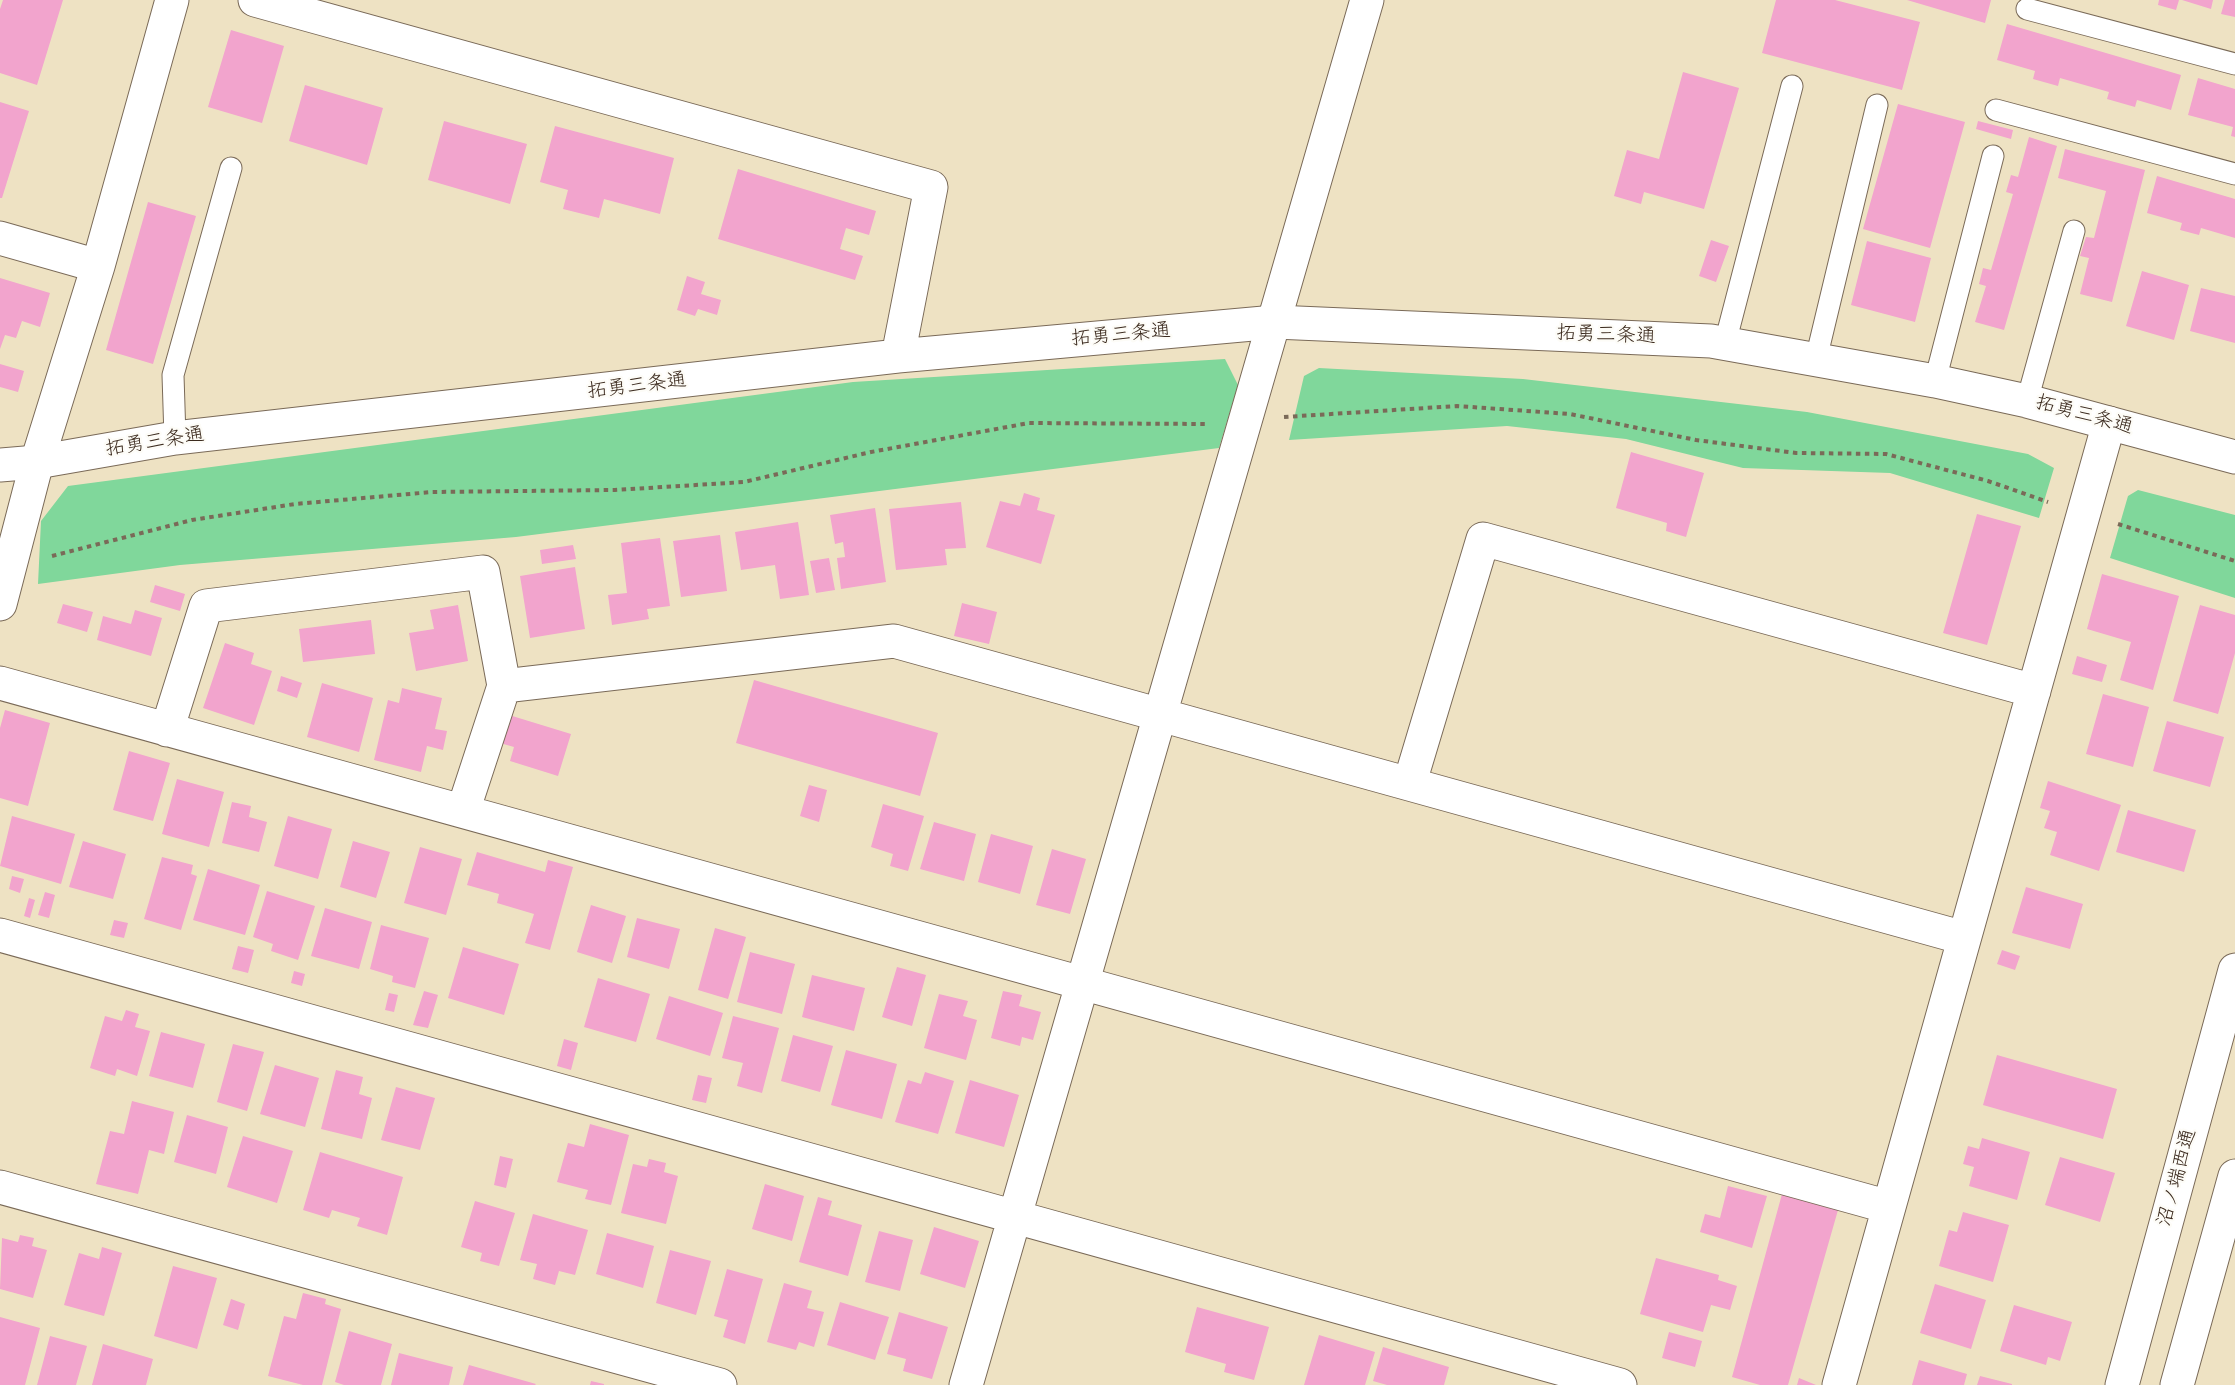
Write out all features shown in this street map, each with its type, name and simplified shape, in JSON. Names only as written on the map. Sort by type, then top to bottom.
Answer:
[{"type":"street","points":[[0,604],[37,462],[98,266],[172,0]]},
{"type":"street","points":[[255,0],[932,186],[898,356]]},
{"type":"street","points":[[966,1385],[1367,0]]},
{"type":"street","points":[[0,238],[98,266]]},
{"type":"street","name":"拓勇三条通","points":[[0,465],[37,462],[175,438],[898,356],[1275,322],[1725,343],[1935,381],[2027,401],[2235,457]]},
{"type":"street","points":[[1839,1385],[2109,423]]},
{"type":"street","points":[[1410,782],[1482,539],[2034,691]]},
{"type":"street","points":[[167,730],[206,606],[483,572],[504,686],[463,811]]},
{"type":"street","points":[[504,686],[894,640],[1161,717],[1410,782],[1964,938]]},
{"type":"street","points":[[0,683],[1889,1207]]},
{"type":"street","points":[[0,935],[1016,1215],[1620,1385]]},
{"type":"street","name":"沼ノ端西通","points":[[2122,1385],[2235,970]]},
{"type":"street","points":[[2177,1385],[2235,1176]]},
{"type":"street","points":[[0,1187],[720,1385]]},
{"type":"lane","points":[[2027,9],[2235,64]]},
{"type":"lane","points":[[1725,343],[1792,86]]},
{"type":"lane","points":[[1816,360],[1877,105]]},
{"type":"lane","points":[[1996,110],[2235,174]]},
{"type":"lane","points":[[1935,381],[1993,156]]},
{"type":"lane","points":[[175,438],[173,375],[231,168]]},
{"type":"lane","points":[[2027,401],[2074,231]]},
{"type":"path","points":[[10,567],[192,520],[295,504],[432,492],[615,490],[744,482],[871,452],[1029,423],[1210,424],[1246,419],[1457,406],[1570,414],[1696,440],[1774,450],[1886,454],[1988,481],[2084,514],[2235,561]]},
{"type":"green space","points":[[1225,359],[1238,385],[1219,448],[516,537],[180,565],[38,584],[41,521],[68,486],[853,382]]},
{"type":"green space","points":[[1319,368],[1523,379],[1807,412],[2028,454],[2054,468],[2039,518],[1890,473],[1743,468],[1626,439],[1507,426],[1289,440],[1304,376]]},
{"type":"green space","points":[[2138,490],[2235,515],[2235,598],[2110,558],[2128,496]]},
{"type":"building","points":[[3,0],[63,0],[37,85],[0,73],[0,9]]},
{"type":"building","points":[[1776,0],[1835,0],[1920,22],[1902,90],[1762,53]]},
{"type":"building","points":[[1907,0],[1991,0],[1985,23]]},
{"type":"building","points":[[2159,0],[2179,0],[2176,10],[2158,5]]},
{"type":"building","points":[[2182,0],[2213,0],[2211,9]]},
{"type":"building","points":[[2225,0],[2235,0],[2235,17],[2221,14]]},
{"type":"building","points":[[2007,24],[2181,75],[2171,110],[2137,100],[2135,107],[2107,99],[2109,92],[2060,78],[2058,86],[2033,79],[2035,71],[1997,60]]},
{"type":"building","points":[[231,30],[284,46],[262,123],[208,107]]},
{"type":"building","points":[[1683,72],[1739,88],[1704,209],[1644,192],[1641,204],[1614,196],[1627,150],[1659,159]]},
{"type":"building","points":[[2198,78],[2235,89],[2235,137],[2231,136],[2233,127],[2188,115]]},
{"type":"building","points":[[305,85],[383,108],[367,165],[289,141]]},
{"type":"building","points":[[0,102],[29,111],[2,198],[0,198]]},
{"type":"building","points":[[1898,104],[1965,122],[1930,248],[1863,229]]},
{"type":"building","points":[[444,121],[527,144],[510,204],[428,180]]},
{"type":"building","points":[[1978,121],[2013,130],[2011,139],[1976,129]]},
{"type":"building","points":[[555,126],[674,158],[660,214],[604,199],[599,218],[563,209],[568,190],[540,182]]},
{"type":"building","points":[[2029,137],[2057,146],[2004,330],[1975,322],[1986,286],[1979,284],[1983,268],[1991,270],[2013,194],[2006,192],[2011,175],[2018,177]]},
{"type":"building","points":[[2065,149],[2145,170],[2112,302],[2080,294],[2089,258],[2080,256],[2086,237],[2094,238],[2106,191],[2058,178]]},
{"type":"building","points":[[738,169],[876,211],[869,235],[846,228],[840,249],[863,256],[855,280],[718,239]]},
{"type":"building","points":[[2157,176],[2235,199],[2235,238],[2201,228],[2199,235],[2180,230],[2182,223],[2147,213]]},
{"type":"building","points":[[148,202],[196,216],[153,364],[106,350]]},
{"type":"building","points":[[1711,240],[1729,246],[1716,282],[1699,276]]},
{"type":"building","points":[[1867,241],[1931,258],[1915,322],[1851,305]]},
{"type":"building","points":[[2142,271],[2189,285],[2174,340],[2126,326]]},
{"type":"building","points":[[687,276],[705,282],[701,294],[721,300],[717,315],[698,309],[695,316],[677,310]]},
{"type":"building","points":[[0,278],[50,293],[40,327],[22,321],[16,338],[5,335],[0,349]]},
{"type":"building","points":[[2201,288],[2235,296],[2235,343],[2190,331]]},
{"type":"building","points":[[0,364],[24,371],[18,392],[0,387]]},
{"type":"building","points":[[1631,452],[1704,473],[1686,537],[1666,531],[1667,523],[1616,508]]},
{"type":"building","points":[[1024,493],[1040,498],[1037,510],[1055,515],[1041,564],[986,547],[1000,501],[1020,506]]},
{"type":"building","points":[[961,502],[966,548],[945,549],[947,565],[896,570],[889,509]]},
{"type":"building","points":[[875,508],[886,582],[841,589],[837,558],[845,557],[843,542],[835,544],[830,515]]},
{"type":"building","points":[[1977,514],[2021,526],[1987,645],[1943,633]]},
{"type":"building","points":[[798,522],[809,595],[780,599],[775,565],[741,570],[735,532]]},
{"type":"building","points":[[720,535],[727,591],[681,597],[673,541]]},
{"type":"building","points":[[660,538],[670,606],[647,609],[649,619],[612,625],[608,595],[627,593],[621,543]]},
{"type":"building","points":[[573,545],[576,559],[542,564],[540,550]]},
{"type":"building","points":[[829,558],[835,590],[816,593],[810,561]]},
{"type":"building","points":[[575,567],[585,629],[530,638],[520,576]]},
{"type":"building","points":[[2102,574],[2179,596],[2153,690],[2120,680],[2131,642],[2087,629]]},
{"type":"building","points":[[155,585],[185,594],[180,611],[150,602]]},
{"type":"building","points":[[962,603],[997,612],[989,644],[954,636]]},
{"type":"building","points":[[63,604],[93,612],[87,632],[57,623]]},
{"type":"building","points":[[458,605],[468,661],[416,671],[409,633],[434,629],[430,610]]},
{"type":"building","points":[[2200,605],[2235,615],[2235,653],[2218,714],[2173,701]]},
{"type":"building","points":[[135,610],[162,618],[151,656],[97,640],[103,616],[131,624]]},
{"type":"building","points":[[371,620],[375,654],[303,662],[299,629]]},
{"type":"building","points":[[225,643],[254,653],[251,664],[272,671],[254,725],[203,708]]},
{"type":"building","points":[[2077,656],[2107,665],[2102,682],[2072,674]]},
{"type":"building","points":[[281,676],[302,683],[297,698],[277,691]]},
{"type":"building","points":[[754,680],[938,733],[920,796],[736,743]]},
{"type":"building","points":[[322,683],[373,698],[359,752],[307,737]]},
{"type":"building","points":[[402,688],[442,698],[435,729],[447,731],[443,750],[427,746],[421,772],[374,760],[388,700],[399,703]]},
{"type":"building","points":[[2103,694],[2149,707],[2133,767],[2086,754]]},
{"type":"building","points":[[5,710],[50,723],[28,806],[0,798],[0,728]]},
{"type":"building","points":[[509,715],[571,734],[558,776],[510,761],[514,747],[500,743]]},
{"type":"building","points":[[2167,721],[2224,737],[2210,787],[2153,771]]},
{"type":"building","points":[[129,751],[170,763],[153,821],[113,810]]},
{"type":"building","points":[[177,779],[224,792],[209,847],[162,834]]},
{"type":"building","points":[[2048,781],[2121,805],[2099,871],[2050,855],[2057,832],[2044,828],[2050,811],[2040,808]]},
{"type":"building","points":[[809,785],[827,790],[819,822],[800,816]]},
{"type":"building","points":[[232,802],[251,806],[249,817],[267,822],[259,852],[222,843]]},
{"type":"building","points":[[883,804],[924,816],[908,871],[890,866],[893,854],[871,847]]},
{"type":"building","points":[[2128,810],[2196,830],[2184,872],[2116,852]]},
{"type":"building","points":[[12,816],[75,834],[61,884],[0,866]]},
{"type":"building","points":[[288,816],[332,829],[318,879],[274,866]]},
{"type":"building","points":[[934,822],[976,834],[964,881],[920,869]]},
{"type":"building","points":[[991,834],[1033,846],[1020,894],[978,882]]},
{"type":"building","points":[[83,841],[126,854],[113,899],[69,887]]},
{"type":"building","points":[[353,841],[390,852],[376,898],[340,887]]},
{"type":"building","points":[[420,847],[462,859],[446,915],[404,903]]},
{"type":"building","points":[[1052,849],[1086,859],[1070,914],[1036,905]]},
{"type":"building","points":[[477,852],[545,872],[548,860],[573,867],[550,950],[525,943],[534,914],[497,903],[499,894],[467,885]]},
{"type":"building","points":[[162,857],[193,865],[191,874],[197,876],[181,930],[144,919]]},
{"type":"building","points":[[208,869],[260,885],[245,935],[193,920]]},
{"type":"building","points":[[12,876],[24,879],[20,893],[9,889]]},
{"type":"building","points":[[2026,887],[2083,904],[2070,949],[2012,933]]},
{"type":"building","points":[[267,891],[315,906],[298,960],[271,951],[273,944],[253,937]]},
{"type":"building","points":[[45,892],[55,895],[49,918],[38,915]]},
{"type":"building","points":[[29,898],[35,900],[30,918],[24,916]]},
{"type":"building","points":[[591,905],[626,916],[612,963],[577,952]]},
{"type":"building","points":[[325,908],[372,922],[359,969],[311,956]]},
{"type":"building","points":[[637,918],[680,929],[669,969],[627,957]]},
{"type":"building","points":[[114,920],[128,923],[124,938],[110,935]]},
{"type":"building","points":[[381,925],[429,938],[415,988],[392,982],[393,976],[370,969]]},
{"type":"building","points":[[715,928],[746,937],[728,999],[698,990]]},
{"type":"building","points":[[238,946],[254,950],[248,973],[232,969]]},
{"type":"building","points":[[463,947],[519,964],[504,1015],[448,998]]},
{"type":"building","points":[[2002,950],[2020,956],[2015,970],[1997,964]]},
{"type":"building","points":[[750,952],[795,964],[782,1014],[737,1002]]},
{"type":"building","points":[[897,967],[926,975],[912,1026],[882,1017]]},
{"type":"building","points":[[294,971],[305,974],[302,986],[291,983]]},
{"type":"building","points":[[812,975],[865,988],[854,1031],[802,1017]]},
{"type":"building","points":[[598,978],[650,994],[636,1042],[584,1027]]},
{"type":"building","points":[[424,991],[438,995],[428,1028],[413,1025]]},
{"type":"building","points":[[1003,991],[1022,995],[1019,1006],[1041,1012],[1033,1040],[1022,1037],[1020,1046],[991,1038]]},
{"type":"building","points":[[389,993],[398,995],[394,1012],[385,1010]]},
{"type":"building","points":[[939,994],[968,1001],[963,1016],[977,1020],[966,1060],[924,1048]]},
{"type":"building","points":[[669,996],[723,1013],[710,1056],[656,1039]]},
{"type":"building","points":[[126,1010],[139,1014],[135,1027],[150,1031],[137,1076],[117,1069],[115,1076],[90,1068],[105,1016],[122,1021]]},
{"type":"building","points":[[733,1016],[779,1028],[762,1093],[737,1086],[743,1063],[722,1058]]},
{"type":"building","points":[[161,1032],[205,1044],[193,1088],[149,1076]]},
{"type":"building","points":[[793,1035],[833,1046],[820,1092],[781,1081]]},
{"type":"building","points":[[564,1039],[578,1043],[571,1070],[557,1066]]},
{"type":"building","points":[[233,1044],[264,1052],[247,1111],[217,1102]]},
{"type":"building","points":[[846,1050],[897,1064],[882,1119],[831,1105]]},
{"type":"building","points":[[1997,1055],[2117,1089],[2103,1139],[1983,1105]]},
{"type":"building","points":[[275,1065],[319,1078],[305,1127],[260,1114]]},
{"type":"building","points":[[336,1070],[363,1077],[359,1094],[372,1098],[362,1139],[321,1129]]},
{"type":"building","points":[[925,1072],[954,1081],[938,1134],[895,1122],[908,1080],[921,1084]]},
{"type":"building","points":[[698,1075],[712,1078],[706,1103],[692,1100]]},
{"type":"building","points":[[970,1080],[1019,1095],[1004,1147],[955,1133]]},
{"type":"building","points":[[396,1087],[435,1098],[420,1150],[381,1140]]},
{"type":"building","points":[[132,1101],[174,1112],[164,1154],[149,1150],[138,1194],[96,1184],[110,1131],[124,1134]]},
{"type":"building","points":[[187,1115],[228,1127],[216,1174],[174,1162]]},
{"type":"building","points":[[590,1124],[629,1135],[611,1205],[585,1199],[588,1190],[557,1182],[568,1143],[584,1147]]},
{"type":"building","points":[[243,1136],[293,1151],[277,1203],[227,1187]]},
{"type":"building","points":[[1982,1138],[2030,1152],[2017,1200],[1969,1186],[1974,1167],[1963,1164],[1968,1146],[1979,1149]]},
{"type":"building","points":[[320,1152],[403,1177],[387,1235],[357,1226],[360,1218],[332,1210],[329,1218],[303,1210]]},
{"type":"building","points":[[500,1156],[513,1159],[506,1188],[494,1185]]},
{"type":"building","points":[[2060,1157],[2115,1173],[2100,1222],[2045,1205]]},
{"type":"building","points":[[649,1159],[666,1163],[664,1172],[678,1176],[666,1224],[621,1213],[633,1164],[647,1167]]},
{"type":"building","points":[[765,1184],[804,1196],[792,1241],[752,1229]]},
{"type":"building","points":[[1728,1186],[1767,1196],[1752,1248],[1700,1232],[1705,1214],[1720,1218]]},
{"type":"building","points":[[1782,1194],[1838,1210],[1788,1385],[1760,1385],[1732,1377]]},
{"type":"building","points":[[818,1197],[832,1201],[828,1215],[862,1225],[848,1276],[799,1262]]},
{"type":"building","points":[[475,1201],[515,1213],[499,1266],[480,1261],[482,1253],[461,1247]]},
{"type":"building","points":[[1963,1212],[2009,1225],[1993,1282],[1939,1266],[1949,1230],[1957,1232]]},
{"type":"building","points":[[533,1214],[588,1230],[575,1275],[559,1271],[555,1285],[533,1279],[537,1264],[520,1260]]},
{"type":"building","points":[[934,1227],[979,1241],[965,1288],[920,1274]]},
{"type":"building","points":[[879,1231],[913,1240],[900,1291],[865,1282]]},
{"type":"building","points":[[607,1233],[654,1246],[643,1288],[596,1274]]},
{"type":"building","points":[[20,1235],[34,1238],[32,1246],[47,1250],[33,1298],[0,1289],[2,1238],[18,1242]]},
{"type":"building","points":[[102,1247],[122,1253],[104,1316],[64,1305],[79,1253],[99,1259]]},
{"type":"building","points":[[670,1250],[711,1261],[696,1315],[656,1303]]},
{"type":"building","points":[[1656,1258],[1719,1275],[1718,1280],[1737,1286],[1730,1310],[1711,1305],[1703,1332],[1640,1314]]},
{"type":"building","points":[[173,1266],[217,1278],[197,1349],[154,1336]]},
{"type":"building","points":[[727,1269],[763,1279],[745,1344],[723,1337],[728,1320],[714,1316]]},
{"type":"building","points":[[784,1283],[812,1291],[807,1308],[824,1312],[814,1347],[799,1342],[796,1350],[767,1342]]},
{"type":"building","points":[[1935,1284],[1986,1300],[1971,1349],[1920,1333]]},
{"type":"building","points":[[303,1293],[326,1299],[325,1304],[341,1309],[322,1385],[303,1385],[268,1376],[284,1316],[296,1319]]},
{"type":"building","points":[[231,1299],[245,1304],[238,1330],[223,1325]]},
{"type":"building","points":[[840,1302],[889,1317],[875,1360],[827,1345]]},
{"type":"building","points":[[2014,1305],[2072,1322],[2060,1361],[2048,1357],[2046,1365],[2000,1351]]},
{"type":"building","points":[[1197,1307],[1269,1327],[1254,1380],[1224,1372],[1226,1364],[1185,1352]]},
{"type":"building","points":[[899,1312],[948,1327],[932,1379],[903,1371],[906,1359],[887,1354]]},
{"type":"building","points":[[0,1317],[40,1328],[25,1385],[0,1385]]},
{"type":"building","points":[[349,1331],[392,1344],[381,1385],[344,1385],[335,1382]]},
{"type":"building","points":[[1669,1332],[1702,1341],[1695,1367],[1662,1358]]},
{"type":"building","points":[[1319,1335],[1375,1352],[1365,1385],[1304,1385]]},
{"type":"building","points":[[50,1336],[87,1346],[76,1385],[37,1385]]},
{"type":"building","points":[[103,1344],[153,1359],[146,1385],[92,1385]]},
{"type":"building","points":[[1383,1347],[1449,1367],[1444,1385],[1387,1385],[1373,1381]]},
{"type":"building","points":[[399,1353],[453,1367],[449,1385],[391,1385]]},
{"type":"building","points":[[1919,1360],[1967,1374],[1964,1385],[1912,1385]]},
{"type":"building","points":[[469,1365],[536,1384],[463,1385]]},
{"type":"building","points":[[1980,1376],[2012,1384],[2012,1385],[1977,1385]]},
{"type":"building","points":[[1799,1378],[1816,1385],[1797,1385]]},
{"type":"building","points":[[591,1381],[604,1384],[604,1385],[590,1385]]}]
